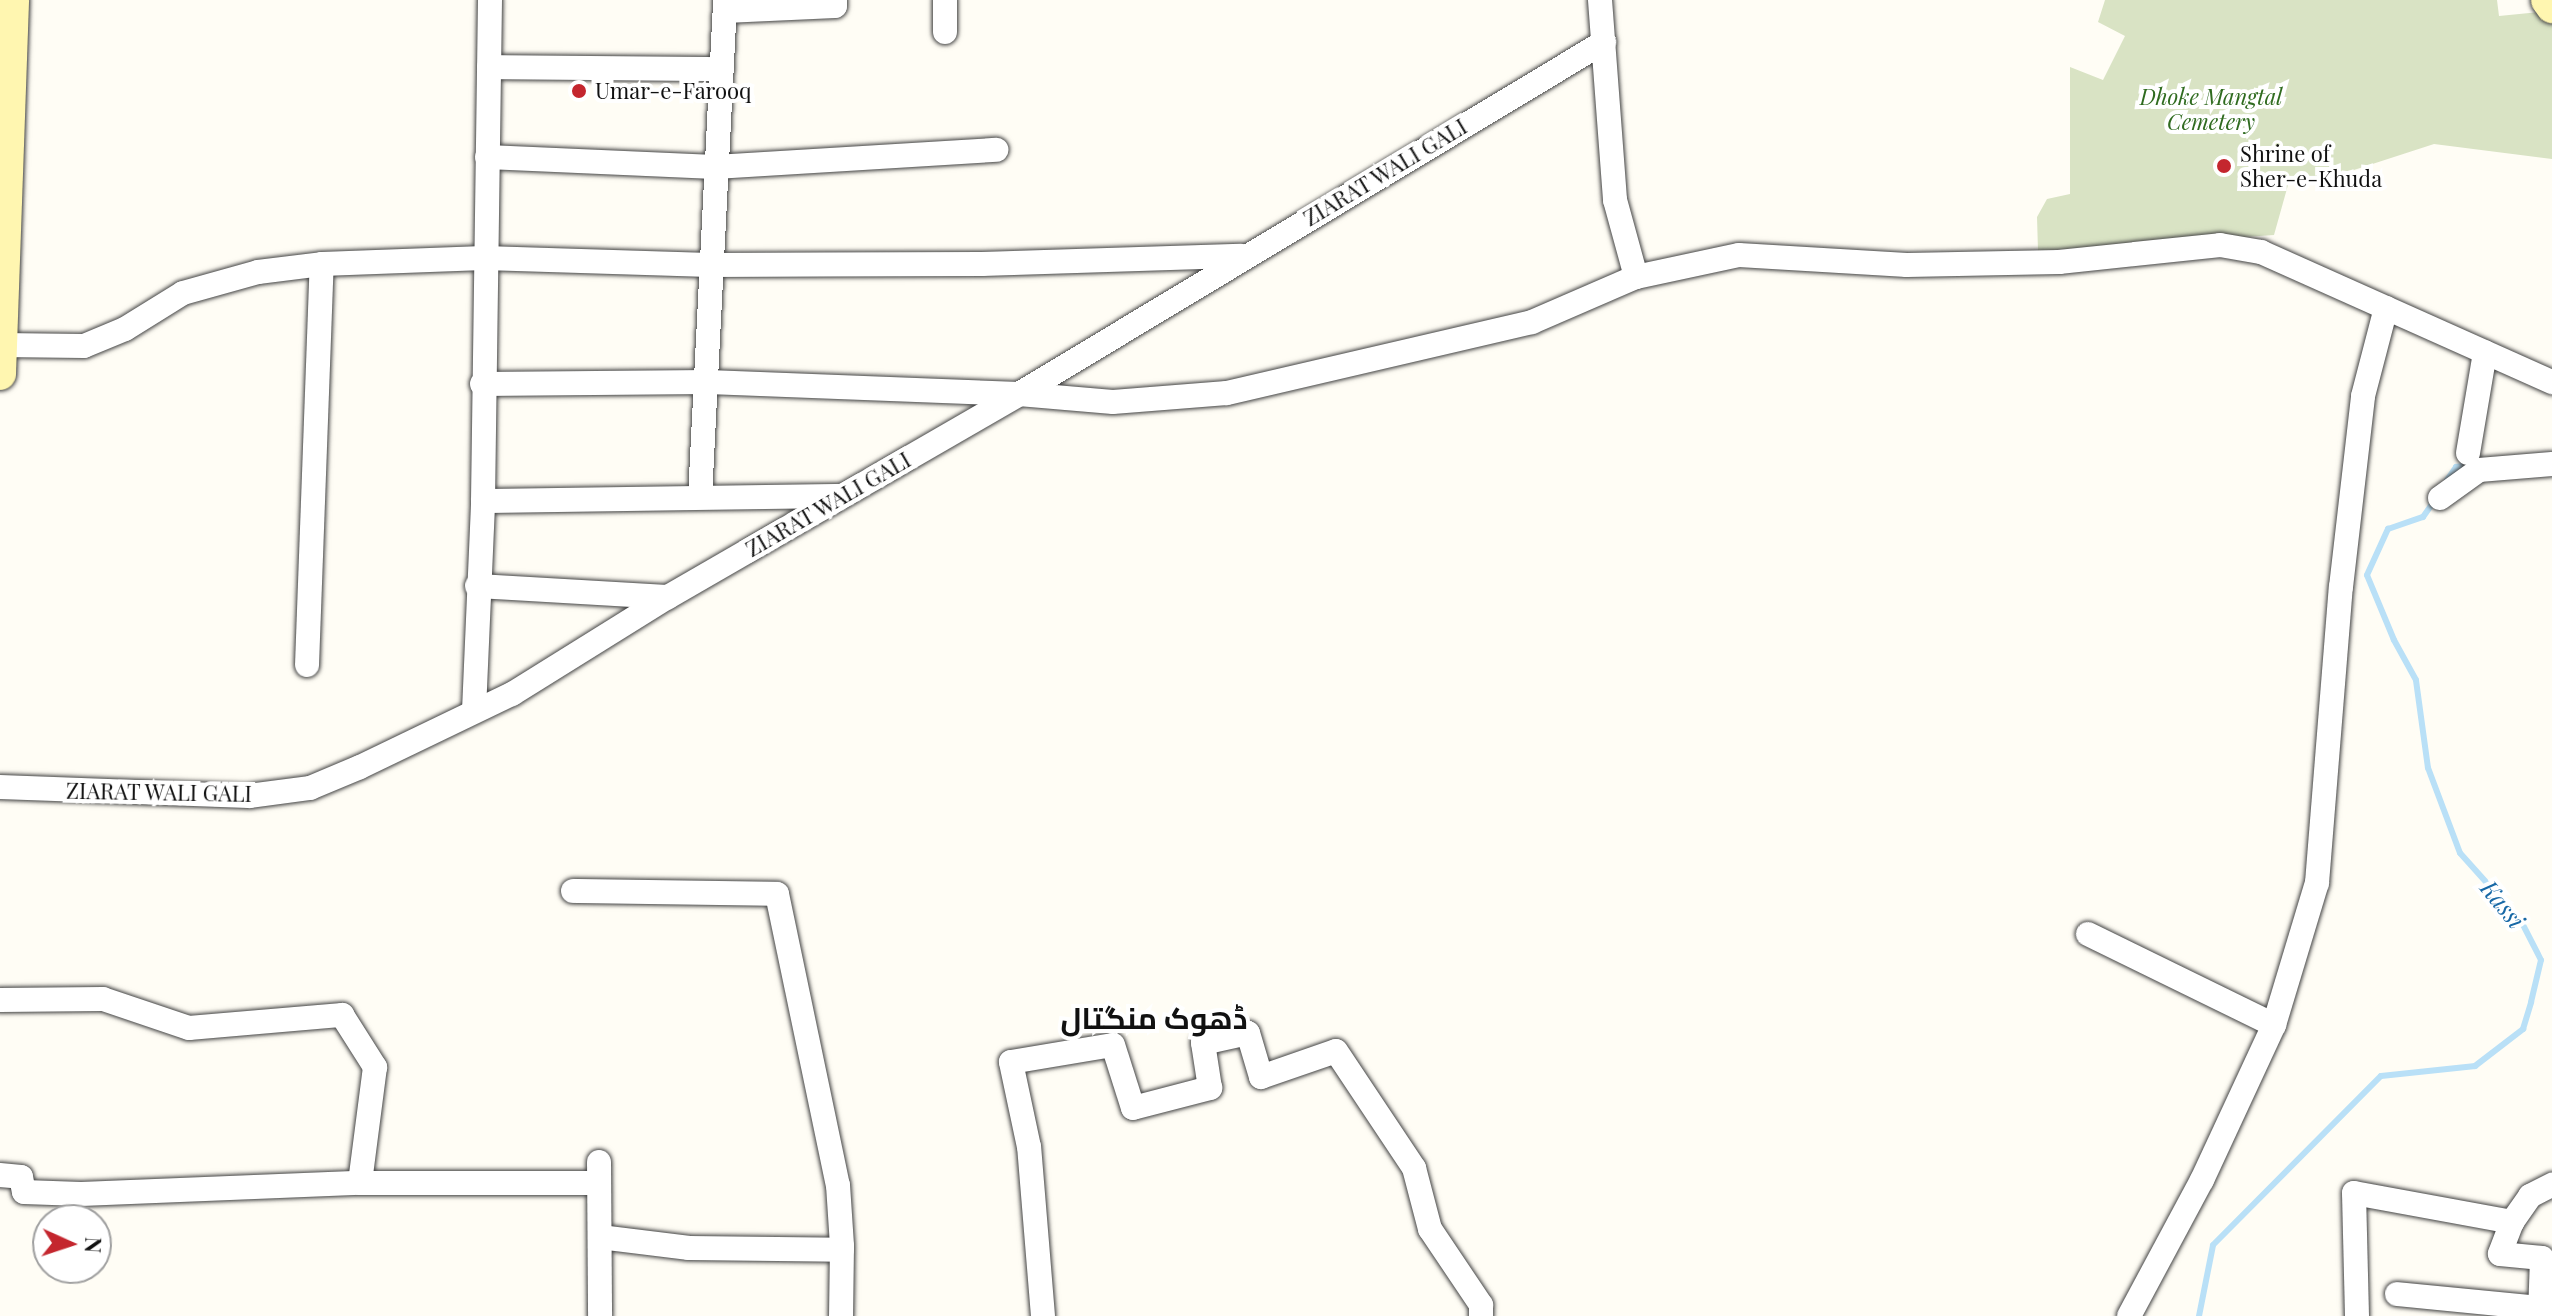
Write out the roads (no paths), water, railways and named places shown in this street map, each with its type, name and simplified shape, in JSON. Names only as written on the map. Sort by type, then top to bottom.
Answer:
[{"type":"main road","points":[[1,360],[13,0]]},
{"type":"main road","points":[[2547,0],[2552,7]]},
{"type":"street","points":[[474,711],[483,501],[482,384],[490,0]]},
{"type":"street","points":[[700,497],[725,5],[835,6],[835,0]]},
{"type":"street","points":[[945,0],[945,32]]},
{"type":"street","points":[[1600,0],[1615,200],[1636,277]]},
{"type":"street","name":"ZIARAT WALI GALI","points":[[0,787],[249,796],[310,788],[512,694],[668,597],[1019,394],[1243,256],[1604,42]]},
{"type":"street","points":[[489,67],[721,69]]},
{"type":"street","points":[[487,157],[715,167],[996,150]]},
{"type":"street","points":[[482,384],[708,382],[1019,394],[1113,402],[1227,393],[1532,322],[1636,277],[1739,255],[1907,265],[2059,262],[2220,245],[2261,252],[2552,382]]},
{"type":"street","points":[[1,360],[84,346],[125,329],[183,293],[258,272],[322,264],[484,258],[710,265],[982,264],[1243,256]]},
{"type":"street","points":[[307,665],[322,264]]},
{"type":"street","points":[[2129,1316],[2202,1180],[2274,1025],[2317,883],[2341,587],[2363,396],[2386,308]]},
{"type":"street","points":[[2468,453],[2485,352]]},
{"type":"street","points":[[2440,498],[2479,470],[2552,464]]},
{"type":"street","points":[[483,501],[841,496]]},
{"type":"street","points":[[477,586],[668,597]]},
{"type":"street","points":[[573,891],[777,894],[838,1185],[842,1250],[841,1316]]},
{"type":"street","points":[[2088,934],[2274,1025]]},
{"type":"street","points":[[0,1000],[103,999],[189,1028],[342,1015],[375,1067],[360,1183]]},
{"type":"street","points":[[1043,1316],[1029,1147],[1011,1062],[1113,1045],[1133,1108],[1210,1088],[1203,1043],[1248,1033],[1261,1077],[1336,1051],[1414,1168],[1430,1229],[1481,1305],[1481,1316]]},
{"type":"street","points":[[0,1175],[21,1177],[24,1192],[81,1194],[599,1172],[600,1316]]},
{"type":"street","points":[[2397,1294],[2464,1308],[2540,1312],[2542,1258],[2500,1254],[2512,1222],[2530,1196],[2552,1185]]},
{"type":"street","points":[[2357,1316],[2354,1193],[2512,1222]]},
{"type":"street","points":[[600,1237],[689,1248],[842,1250]]},
{"type":"waterway","name":"Kassi","points":[[2447,480],[2456,467],[2469,465]]},
{"type":"waterway","name":"Kassi","points":[[2199,1316],[2213,1245],[2381,1076],[2475,1066],[2523,1029],[2531,1002],[2541,960],[2521,921],[2460,853],[2428,768],[2416,680],[2394,640],[2367,575],[2388,529],[2423,517],[2435,500]]},
{"type":"place","name":"Umar-e-Farooq","points":[[579,91]]},
{"type":"place","name":"Shrine of Sher-e-Khuda","points":[[2224,166]]},
{"type":"district","name":"ڈھوک منگتال","points":[[1154,1017]]},
{"type":"park label","name":"Dhoke Mangtal Cemetery","points":[[2211,108]]}]
